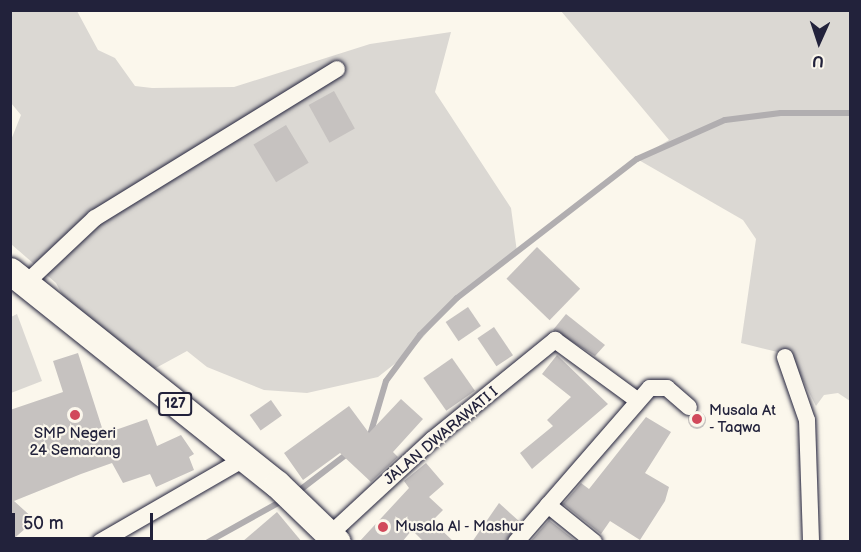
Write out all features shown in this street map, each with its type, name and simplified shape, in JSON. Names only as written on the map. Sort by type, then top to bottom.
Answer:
[{"type":"main road","name":"127","points":[[18,278],[244,459],[330,539]]},
{"type":"street","points":[[18,278],[95,219],[337,69]]},
{"type":"street","name":"JALAN DWARAWATI I","points":[[330,539],[432,440],[555,340],[637,400]]},
{"type":"street","points":[[785,357],[807,420],[811,542]]},
{"type":"street","points":[[516,542],[637,400],[650,388],[668,388],[689,407]]},
{"type":"street","points":[[100,542],[244,459]]},
{"type":"street","points":[[548,505],[594,542]]},
{"type":"shaded area","points":[[11,10],[77,11],[98,50],[115,58],[135,86],[152,88],[234,87],[370,44],[451,32],[435,92],[511,208],[517,252],[457,298],[411,351],[378,377],[307,393],[264,390],[207,367],[187,351],[154,369],[70,309],[56,283],[11,244],[11,140],[21,115],[11,103]]},
{"type":"shaded area","points":[[561,11],[850,11],[850,401],[838,393],[824,395],[816,406],[790,355],[741,343],[756,239],[743,220],[637,159],[669,140]]},
{"type":"shaded area","points":[[17,314],[42,381],[11,393],[11,317]]},
{"type":"building","points":[[334,91],[355,129],[329,143],[309,105]]},
{"type":"building","points":[[286,125],[309,163],[276,182],[253,145]]},
{"type":"building","points":[[537,247],[580,289],[550,320],[506,279]]},
{"type":"building","points":[[468,307],[481,326],[458,341],[446,322]]},
{"type":"building","points":[[566,314],[605,345],[595,356],[553,330]]},
{"type":"building","points":[[494,327],[513,355],[496,366],[477,338]]},
{"type":"building","points":[[78,353],[104,434],[147,419],[157,446],[181,435],[194,454],[189,457],[194,470],[156,487],[150,474],[123,483],[112,463],[81,474],[14,501],[35,520],[10,542],[10,410],[63,392],[53,361]]},
{"type":"building","points":[[557,355],[608,404],[532,469],[520,453],[553,426],[547,420],[571,397],[542,374]]},
{"type":"building","points":[[452,358],[475,391],[446,411],[423,378]]},
{"type":"building","points":[[401,399],[423,419],[393,452],[398,457],[371,482],[340,453],[303,480],[284,453],[349,406],[369,433]]},
{"type":"building","points":[[271,400],[282,416],[261,430],[250,415]]},
{"type":"building","name":"Musala At - Taqwa","points":[[693,411],[701,411],[706,416],[704,427],[693,429],[688,424],[688,416]]},
{"type":"building","points":[[646,417],[671,432],[645,473],[669,487],[665,501],[640,540],[610,521],[601,534],[563,504],[581,483],[589,489]]},
{"type":"building","points":[[426,463],[444,484],[429,497],[443,510],[432,521],[454,542],[424,542],[412,530],[402,542],[359,542],[409,488],[404,481]]},
{"type":"building","points":[[499,503],[520,522],[506,542],[472,542]]},
{"type":"building","points":[[277,512],[302,542],[242,542]]},
{"type":"building","points":[[549,520],[577,542],[530,542]]},
{"type":"waterway","points":[[370,435],[386,381],[420,335],[457,298],[637,159],[725,120],[781,113],[850,113]]},
{"type":"waterway","points":[[300,490],[348,453]]},
{"type":"waterway","points":[[208,542],[280,502]]},
{"type":"place","name":"SMP Negeri 24 Semarang","points":[[75,415]]},
{"type":"place","name":"Musala At - Taqwa","points":[[697,419]]},
{"type":"place","name":"Musala Al - Mashur","points":[[383,527]]}]
